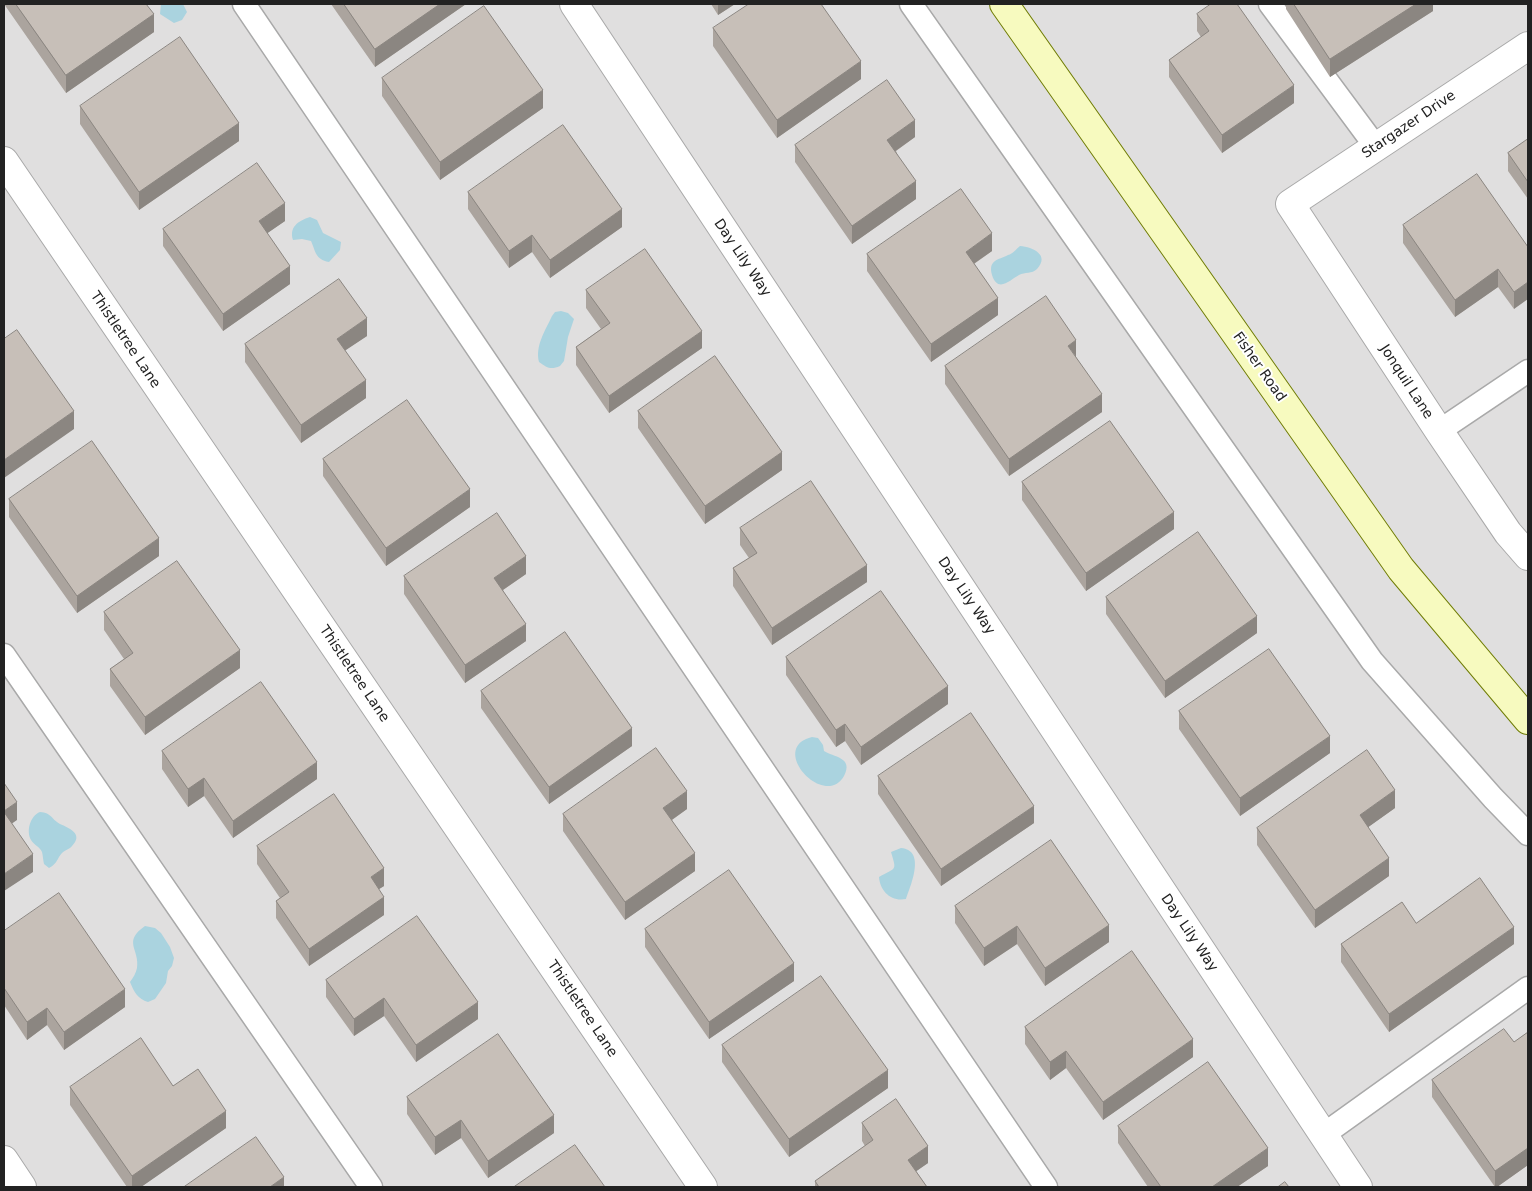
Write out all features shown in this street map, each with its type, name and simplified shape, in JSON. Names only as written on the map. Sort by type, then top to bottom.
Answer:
[{"type":"street","name":"Day Lily Way","points":[[574,4],[1358,1187]]},
{"type":"street","name":"Fisher Road","points":[[1004,4],[1402,569],[1528,720]]},
{"type":"street","name":"Stargazer Drive","points":[[1290,204],[1528,46]]},
{"type":"street","name":"Thistletree Lane","points":[[4,162],[703,1187]]},
{"type":"street","name":"Jonquil Lane","points":[[1290,204],[1439,431],[1508,533],[1528,556]]},
{"type":"street","points":[[4,1160],[22,1187]]},
{"type":"lane","points":[[244,4],[1046,1187]]},
{"type":"lane","points":[[910,4],[1372,660],[1493,798],[1528,834]]},
{"type":"lane","points":[[1270,4],[1376,147]]},
{"type":"lane","points":[[1439,431],[1528,371]]},
{"type":"lane","points":[[4,655],[371,1187]]},
{"type":"lane","points":[[1323,1135],[1528,988]]},
{"type":"shaded area","points":[[4,4],[1528,4],[1528,1187],[4,1187]]},
{"type":"water","points":[[161,4],[183,4],[187,12],[182,20],[174,23],[160,14]]},
{"type":"water","points":[[310,217],[317,220],[323,233],[341,242],[340,250],[329,262],[318,257],[311,241],[293,240],[293,228],[302,220]]},
{"type":"water","points":[[1020,246],[1035,250],[1041,256],[1041,264],[1033,272],[1019,275],[1005,284],[998,284],[992,275],[991,266],[995,261],[1011,254]]},
{"type":"water","points":[[555,312],[568,313],[574,319],[568,337],[564,361],[560,366],[549,368],[539,362],[538,350],[552,316]]},
{"type":"water","points":[[812,737],[818,738],[823,745],[824,751],[841,759],[846,765],[844,776],[835,785],[825,786],[814,782],[797,763],[795,753],[800,743]]},
{"type":"water","points":[[40,812],[51,816],[76,835],[75,842],[71,847],[62,853],[49,868],[44,864],[42,852],[31,840],[29,832],[31,820]]},
{"type":"water","points":[[901,848],[909,850],[913,855],[915,869],[906,899],[896,899],[884,891],[879,877],[894,868],[891,852]]},
{"type":"water","points":[[145,926],[155,928],[161,933],[170,947],[174,958],[172,966],[168,971],[166,983],[155,999],[148,1002],[137,995],[130,982],[137,968],[134,937]]},
{"type":"building","points":[[16,4],[146,4],[154,14],[66,75]]},
{"type":"building","points":[[344,4],[440,4],[375,49]]},
{"type":"building","points":[[749,4],[821,4],[861,61],[777,120],[713,28]]},
{"type":"building","points":[[1211,4],[1237,4],[1294,85],[1222,135],[1169,60],[1209,31],[1197,14]]},
{"type":"building","points":[[1294,4],[1416,4],[1330,59]]},
{"type":"building","points":[[484,6],[543,90],[440,162],[382,78]]},
{"type":"building","points":[[180,37],[239,123],[139,192],[80,106]]},
{"type":"building","points":[[887,80],[915,120],[887,140],[916,181],[852,226],[795,145]]},
{"type":"building","points":[[563,125],[622,209],[550,260],[532,235],[509,251],[468,192]]},
{"type":"building","points":[[1528,139],[1528,182],[1508,153]]},
{"type":"building","points":[[257,163],[285,203],[259,221],[290,266],[223,314],[163,229]]},
{"type":"building","points":[[1477,174],[1528,247],[1528,282],[1514,292],[1498,269],[1455,300],[1403,225]]},
{"type":"building","points":[[961,189],[992,233],[966,252],[998,298],[931,344],[867,254]]},
{"type":"building","points":[[645,249],[702,331],[609,396],[576,347],[610,323],[586,290]]},
{"type":"building","points":[[339,279],[367,318],[337,339],[366,380],[301,425],[245,344]]},
{"type":"building","points":[[1046,296],[1076,340],[1068,346],[1102,394],[1009,459],[945,366]]},
{"type":"building","points":[[17,330],[74,411],[4,460],[4,339]]},
{"type":"building","points":[[715,356],[782,452],[705,506],[638,411]]},
{"type":"building","points":[[407,400],[470,489],[386,548],[323,459]]},
{"type":"building","points":[[1110,421],[1174,512],[1086,573],[1022,482]]},
{"type":"building","points":[[92,441],[159,538],[77,596],[9,499]]},
{"type":"building","points":[[811,481],[867,565],[772,628],[733,568],[757,553],[740,528]]},
{"type":"building","points":[[497,513],[526,556],[494,578],[526,624],[465,665],[404,576]]},
{"type":"building","points":[[1198,532],[1257,616],[1165,681],[1106,597]]},
{"type":"building","points":[[177,561],[240,650],[145,717],[110,669],[133,653],[104,612]]},
{"type":"building","points":[[881,591],[948,686],[861,747],[845,724],[836,730],[786,657]]},
{"type":"building","points":[[565,632],[632,728],[549,787],[481,691]]},
{"type":"building","points":[[1269,649],[1330,736],[1240,798],[1179,711]]},
{"type":"building","points":[[261,682],[317,762],[233,821],[204,778],[188,789],[162,751]]},
{"type":"building","points":[[971,713],[1034,806],[941,869],[878,776]]},
{"type":"building","points":[[656,748],[687,791],[663,808],[695,853],[625,902],[563,814]]},
{"type":"building","points":[[1367,750],[1395,790],[1360,815],[1389,858],[1315,910],[1257,828]]},
{"type":"building","points":[[4,783],[17,802],[4,811]]},
{"type":"building","points":[[334,794],[384,868],[371,877],[384,897],[309,949],[276,901],[289,892],[257,846]]},
{"type":"building","points":[[4,812],[33,854],[4,874]]},
{"type":"building","points":[[1051,840],[1109,925],[1045,968],[1017,926],[984,948],[955,906]]},
{"type":"building","points":[[729,870],[794,963],[709,1022],[645,929]]},
{"type":"building","points":[[1480,878],[1514,927],[1389,1014],[1341,944],[1402,902],[1416,923]]},
{"type":"building","points":[[59,893],[125,989],[64,1032],[47,1008],[27,1022],[4,988],[4,931]]},
{"type":"building","points":[[417,916],[478,1002],[416,1045],[384,998],[354,1019],[326,980]]},
{"type":"building","points":[[1132,951],[1193,1039],[1103,1102],[1066,1051],[1050,1062],[1025,1027]]},
{"type":"building","points":[[821,976],[888,1070],[789,1139],[722,1045]]},
{"type":"building","points":[[1504,1029],[1514,1042],[1528,1032],[1528,1148],[1495,1171],[1432,1080]]},
{"type":"building","points":[[498,1034],[554,1115],[488,1161],[461,1120],[435,1137],[407,1097]]},
{"type":"building","points":[[141,1038],[173,1086],[198,1069],[226,1111],[132,1176],[70,1087]]},
{"type":"building","points":[[1208,1062],[1268,1148],[1212,1187],[1161,1187],[1118,1126]]},
{"type":"building","points":[[896,1099],[928,1146],[908,1160],[927,1187],[819,1187],[815,1181],[873,1140],[862,1123]]},
{"type":"building","points":[[256,1137],[284,1177],[270,1187],[184,1187]]},
{"type":"building","points":[[575,1145],[605,1187],[514,1187]]},
{"type":"building","points":[[1285,1182],[1289,1187],[1278,1187]]}]
